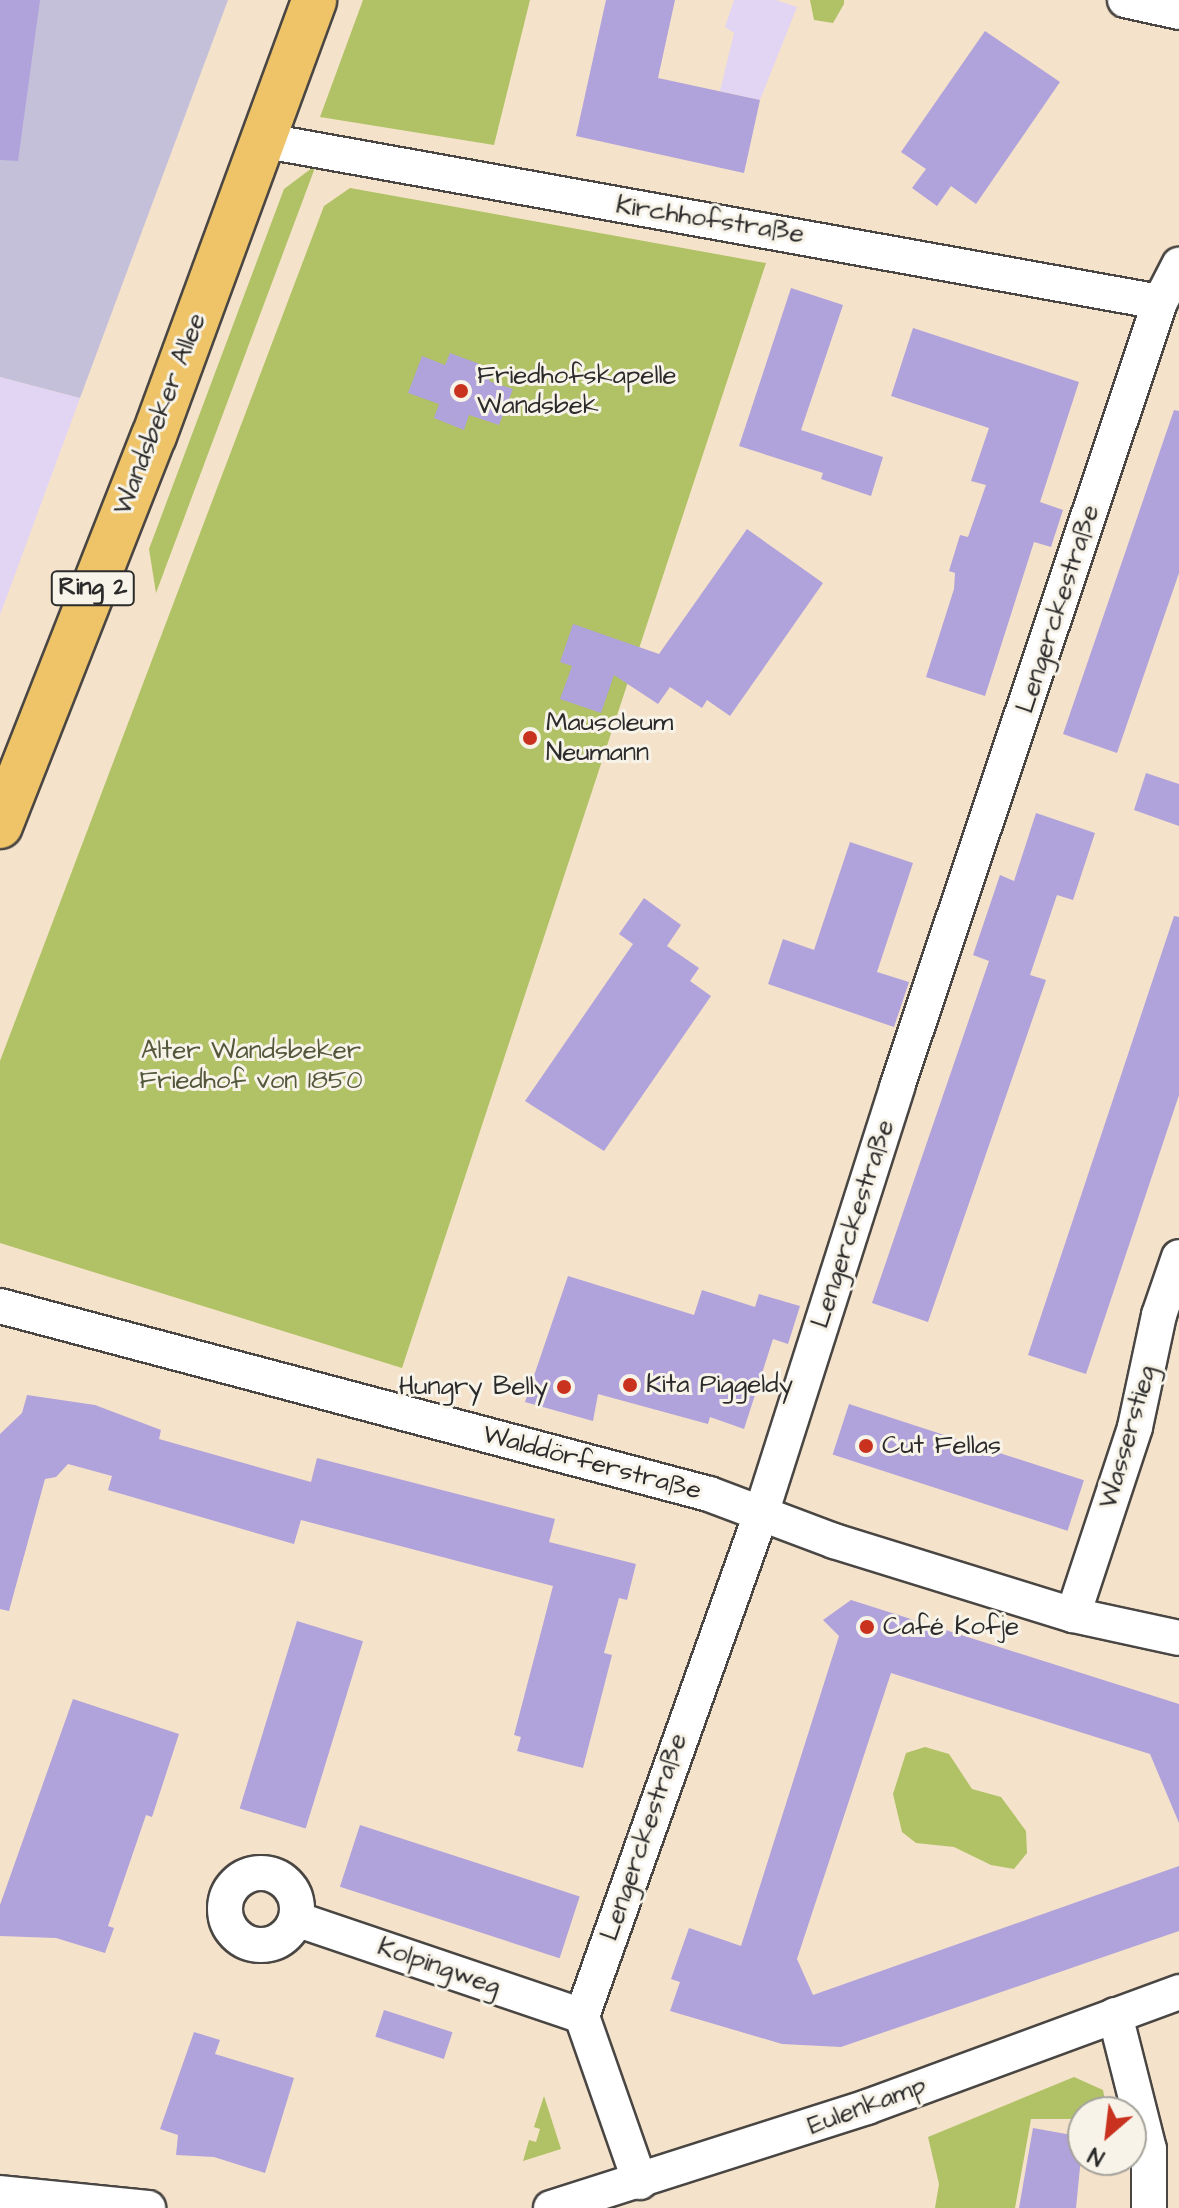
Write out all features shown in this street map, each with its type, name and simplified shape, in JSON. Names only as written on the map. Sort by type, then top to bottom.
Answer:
[{"type":"main road","name":"Wandsbeker Allee","points":[[0,826],[154,436],[314,0]]},
{"type":"street","points":[[1125,0],[1179,12]]},
{"type":"street","name":"Kirchhofstraße","points":[[261,140],[1160,302]]},
{"type":"street","name":"Lengerckestraße","points":[[582,2016],[761,1514],[902,1072],[1160,302],[1179,265]]},
{"type":"street","name":"Wasserstieg","points":[[1073,1615],[1135,1427],[1159,1315],[1179,1257]]},
{"type":"street","name":"Walddörferstraße","points":[[0,1306],[709,1494],[761,1514],[1073,1615],[1179,1638]]},
{"type":"street","name":"Kolpingweg","points":[[296,1919],[582,2016]]},
{"type":"street","name":"Eulenkamp","points":[[551,2208],[867,2107],[1179,1992]]},
{"type":"street","points":[[1115,2015],[1149,2149],[1149,2208]]},
{"type":"street","points":[[582,2016],[640,2182]]},
{"type":"street","points":[[0,2193],[148,2208]]},
{"type":"shaded area","points":[[0,0],[228,0],[80,398],[0,377]]},
{"type":"shaded area","points":[[734,0],[776,0],[797,7],[760,100],[720,91],[734,33],[725,27]]},
{"type":"shaded area","points":[[0,377],[80,398],[0,615]]},
{"type":"green space","points":[[363,0],[530,0],[494,145],[320,117]]},
{"type":"green space","points":[[810,0],[844,0],[844,4],[833,23],[814,20]]},
{"type":"green space","points":[[316,165],[156,593],[149,549],[284,189]]},
{"type":"green space","name":"Alter Wandsbeker Friedhof von 1850","points":[[350,188],[766,263],[402,1368],[0,1243],[0,1061],[324,206]]},
{"type":"green space","points":[[925,1747],[949,1754],[972,1789],[1001,1797],[1026,1831],[1027,1853],[1014,1869],[991,1865],[954,1847],[916,1843],[902,1832],[893,1794],[906,1753]]},
{"type":"green space","points":[[1074,2077],[1103,2090],[1104,2096],[1067,2096],[1067,2119],[1031,2119],[1015,2208],[935,2208],[939,2184],[928,2137]]},
{"type":"green space","points":[[544,2096],[561,2149],[523,2161],[529,2140],[536,2142],[540,2129],[534,2127]]},
{"type":"building","points":[[0,0],[40,0],[18,161],[0,160]]},
{"type":"building","points":[[606,0],[675,0],[658,78],[760,100],[744,173],[576,136]]},
{"type":"building","points":[[985,31],[1060,82],[976,204],[951,186],[937,206],[912,188],[926,169],[901,152]]},
{"type":"building","points":[[791,288],[843,305],[801,430],[883,457],[871,496],[821,479],[823,473],[739,446]]},
{"type":"building","points":[[913,328],[1079,382],[1040,502],[1063,510],[1051,547],[1034,542],[985,696],[926,677],[954,589],[955,573],[949,571],[960,535],[968,537],[986,485],[971,481],[989,428],[891,396]]},
{"type":"building","name":"Friedhofskapelle Wandsbek","points":[[450,353],[493,369],[489,381],[513,389],[499,425],[469,415],[464,430],[434,418],[439,404],[408,393],[422,356],[445,365]]},
{"type":"building","points":[[1174,410],[1179,411],[1179,573],[1117,753],[1063,734]]},
{"type":"building","points":[[747,529],[823,583],[730,716],[707,700],[702,708],[670,687],[658,704],[614,675],[601,713],[560,699],[572,666],[560,662],[573,624],[659,654]]},
{"type":"building","points":[[1146,773],[1179,784],[1179,826],[1134,810]]},
{"type":"building","points":[[1036,813],[1095,833],[1073,900],[1057,895],[1030,975],[1046,980],[928,1322],[872,1303],[989,961],[973,955],[1000,875],[1014,881]]},
{"type":"building","points":[[850,842],[913,863],[877,972],[909,982],[894,1027],[768,984],[783,939],[814,950]]},
{"type":"building","points":[[644,898],[681,925],[667,946],[699,968],[690,981],[711,996],[604,1151],[525,1101],[633,944],[619,934]]},
{"type":"building","points":[[1174,916],[1179,917],[1179,1095],[1086,1374],[1028,1355]]},
{"type":"building","points":[[568,1276],[694,1315],[702,1290],[755,1307],[759,1294],[800,1306],[788,1344],[773,1339],[744,1429],[710,1417],[708,1424],[598,1394],[593,1421],[525,1402]]},
{"type":"building","points":[[27,1395],[95,1405],[161,1430],[159,1439],[311,1482],[317,1458],[555,1519],[549,1542],[636,1564],[627,1600],[619,1598],[604,1653],[612,1655],[583,1768],[517,1751],[521,1737],[514,1735],[553,1586],[301,1520],[294,1544],[108,1490],[112,1476],[68,1464],[56,1477],[45,1479],[9,1611],[0,1609],[0,1434],[22,1413]]},
{"type":"building","points":[[849,1404],[1084,1480],[1068,1531],[833,1454]]},
{"type":"building","points":[[851,1600],[1179,1704],[1179,1823],[1150,1754],[891,1673],[797,1959],[813,1995],[1179,1866],[1179,1931],[841,2047],[782,2044],[670,2011],[680,1982],[671,1979],[689,1928],[741,1946],[839,1636],[823,1620]]},
{"type":"building","points":[[297,1621],[363,1641],[306,1829],[240,1808]]},
{"type":"building","points":[[73,1699],[179,1734],[152,1817],[146,1815],[108,1926],[114,1928],[105,1953],[56,1938],[0,1936],[0,1905]]},
{"type":"building","points":[[360,1825],[580,1896],[560,1958],[340,1887]]},
{"type":"building","points":[[384,2010],[452,2032],[444,2059],[375,2037]]},
{"type":"building","points":[[194,2032],[220,2040],[215,2054],[294,2078],[265,2173],[214,2157],[176,2155],[178,2135],[160,2129]]},
{"type":"building","points":[[1033,2128],[1067,2134],[1067,2176],[1079,2176],[1076,2208],[1019,2208]]},
{"type":"place","name":"Friedhofskapelle Wandsbek","points":[[461,391]]},
{"type":"place","name":"Mausoleum Neumann","points":[[530,738]]},
{"type":"place","name":"Kita Piggeldy","points":[[630,1385]]},
{"type":"place","name":"Hungry Belly","points":[[564,1387]]},
{"type":"place","name":"Cut Fellas","points":[[866,1446]]},
{"type":"place","name":"Café Kofje","points":[[867,1627]]}]
